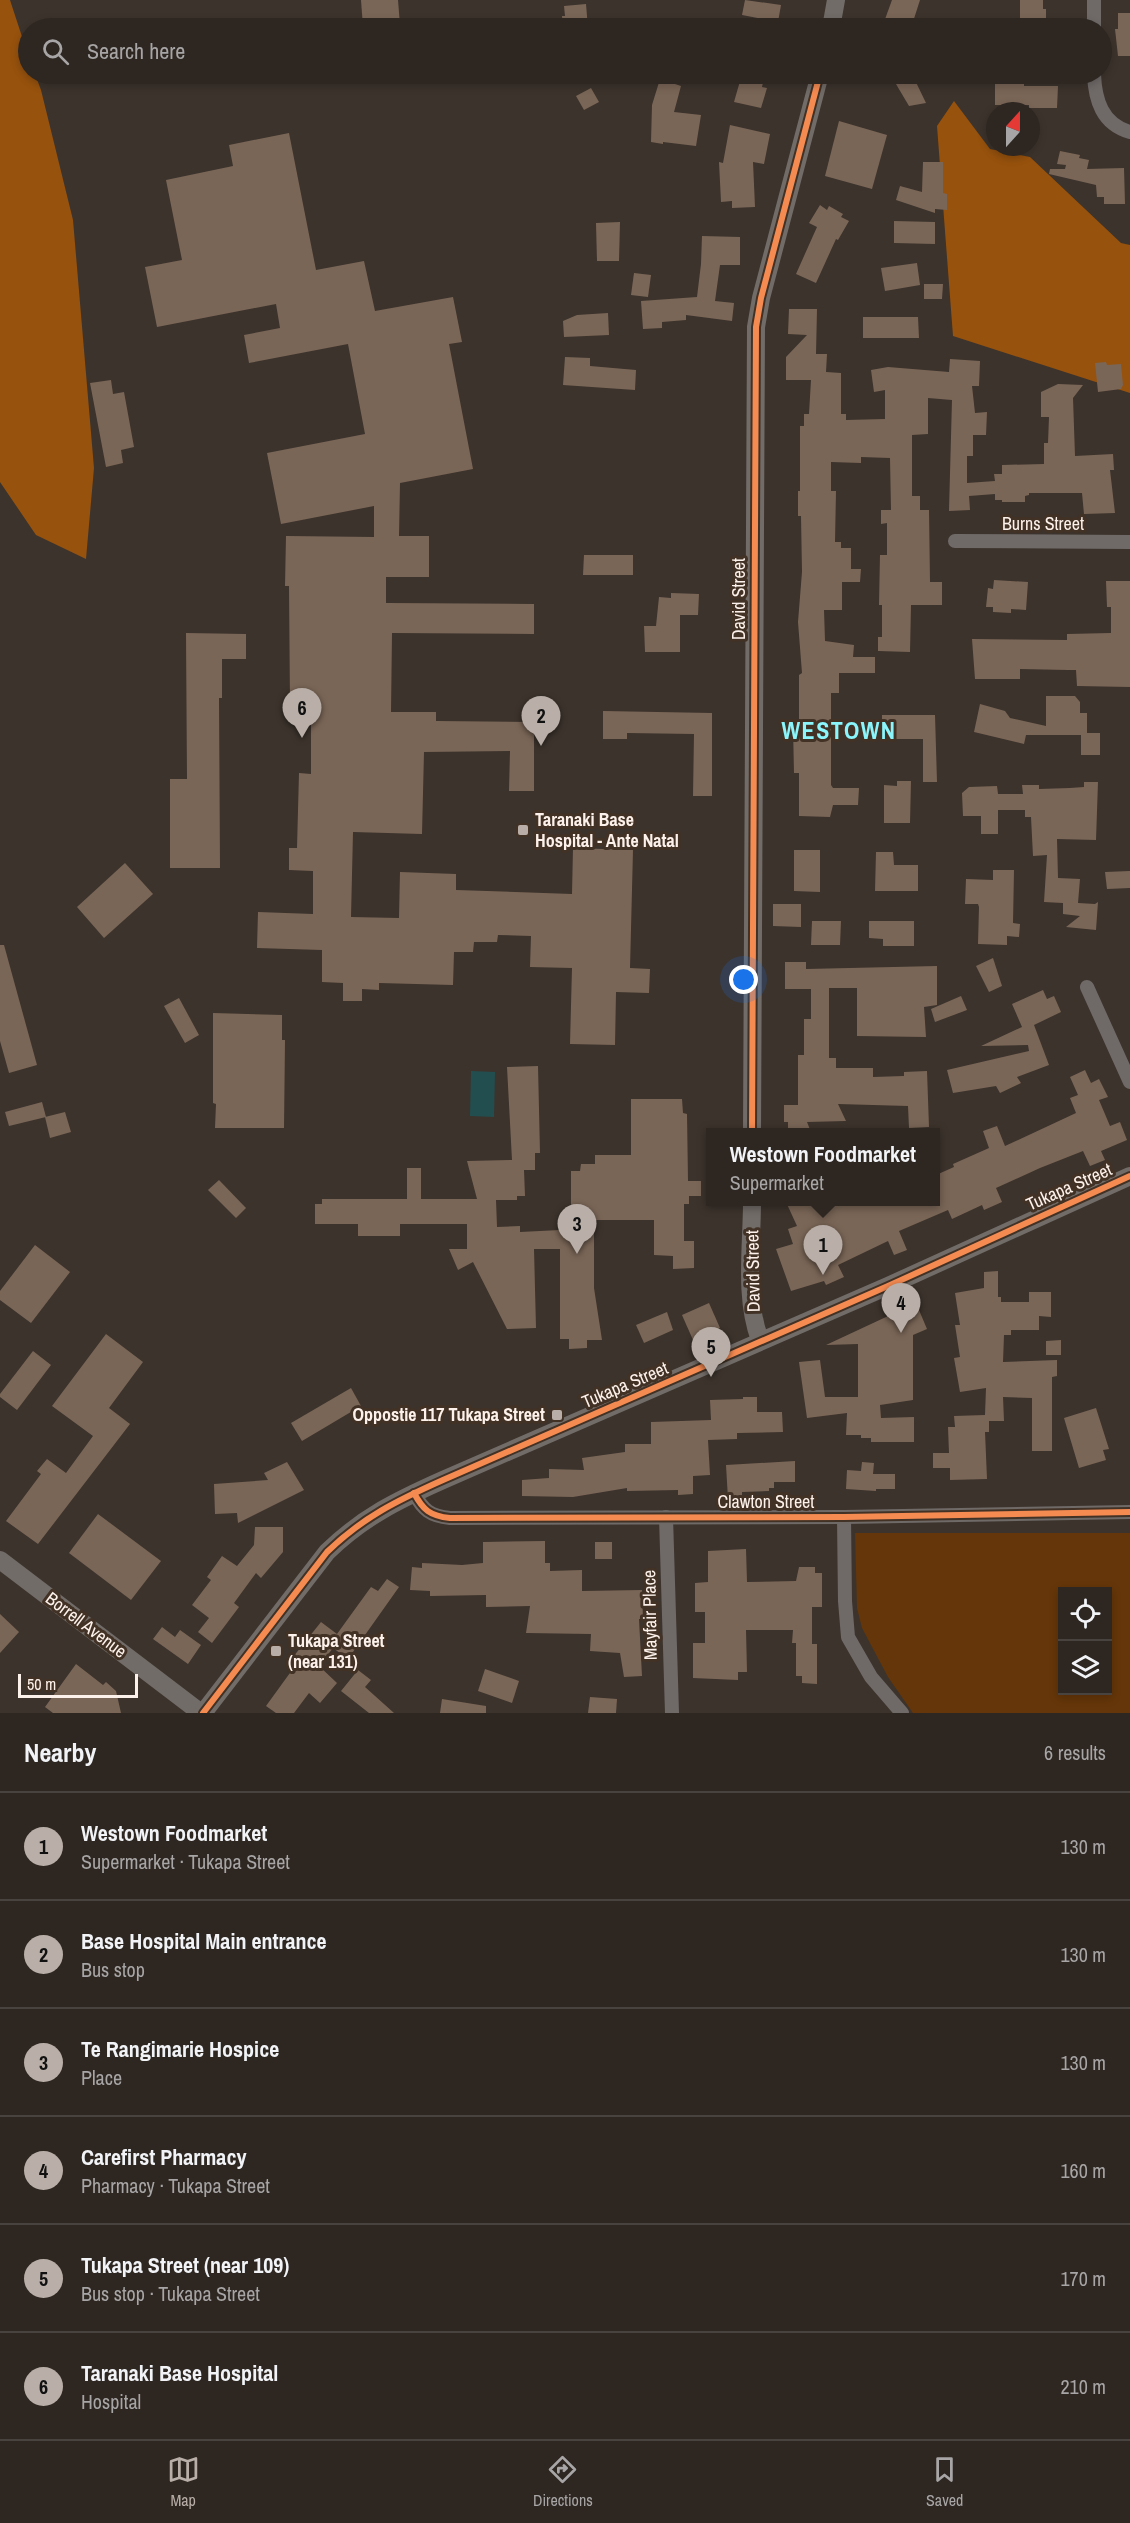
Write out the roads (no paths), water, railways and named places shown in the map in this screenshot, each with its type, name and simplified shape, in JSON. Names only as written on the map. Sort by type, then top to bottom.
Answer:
[{"type":"street","points":[[833,18],[836,0]]},
{"type":"street","points":[[1094,0],[1094,18]]},
{"type":"street","name":"David Street","points":[[752,1128],[756,327],[761,298],[817,84]]},
{"type":"street","points":[[1096,84],[1099,107],[1115,125],[1130,132]]},
{"type":"street","name":"Burns Street","points":[[955,542],[1130,543]]},
{"type":"street","points":[[1087,987],[1130,1082]]},
{"type":"street","name":"Tukapa Street","points":[[202,1713],[327,1552],[371,1515],[414,1493],[888,1286],[1130,1176]]},
{"type":"street","name":"David Street","points":[[752,1206],[752,1299],[755,1326],[760,1340]]},
{"type":"street","name":"Clawton Street","points":[[414,1493],[422,1508],[440,1517],[450,1518],[1130,1512]]},
{"type":"street","points":[[844,1516],[845,1601],[848,1637],[871,1677],[902,1713]]},
{"type":"street","name":"Mayfair Place","points":[[666,1517],[672,1713]]},
{"type":"street","name":"Borrell Avenue","points":[[0,1560],[202,1713]]},
{"type":"water","points":[[471,1071],[495,1072],[494,1117],[470,1116]]},
{"type":"place","name":"Taranaki Base Hospital","points":[[302,738]]},
{"type":"place","name":"Base Hospital Main entrance","points":[[541,746]]},
{"type":"place","name":"Taranaki Base Hospital - Ante Natal","points":[[523,830]]},
{"type":"place","name":"Te Rangimarie Hospice","points":[[577,1254]]},
{"type":"place","name":"Westown Foodmarket","points":[[823,1275]]},
{"type":"place","name":"Carefirst Pharmacy","points":[[901,1333]]},
{"type":"place","name":"Tukapa Street (near 109)","points":[[711,1377]]},
{"type":"place","name":"Oppostie 117 Tukapa Street","points":[[557,1415]]},
{"type":"place","name":"Tukapa Street (near 131)","points":[[276,1651]]},
{"type":"district","name":"WESTOWN","points":[[839,731]]}]
